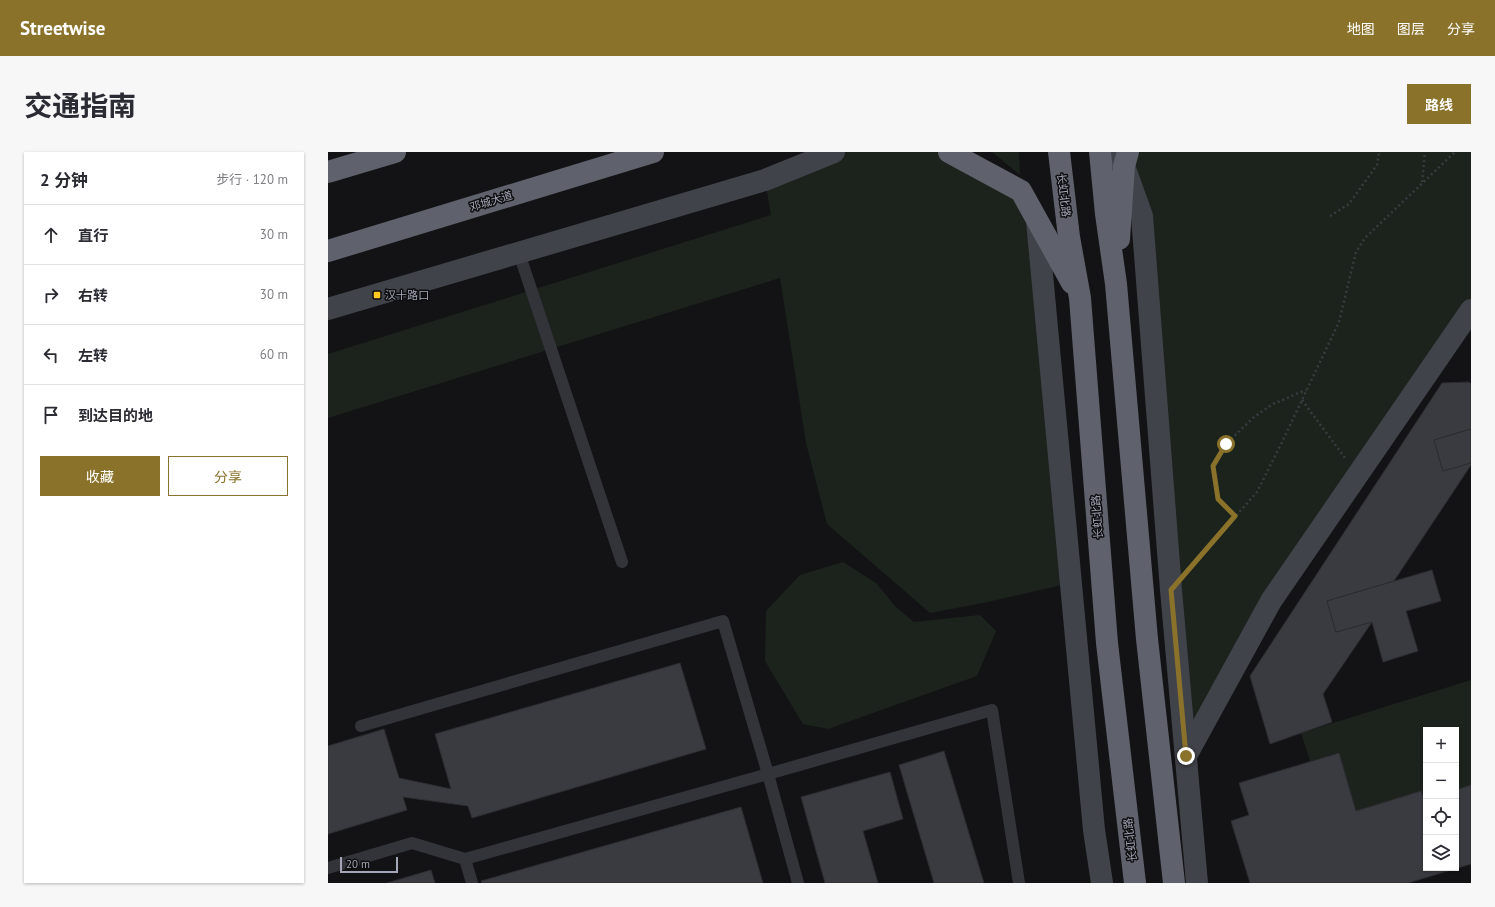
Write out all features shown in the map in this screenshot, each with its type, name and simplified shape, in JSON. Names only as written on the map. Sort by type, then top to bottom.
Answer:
[{"type":"highway","points":[[328,172],[395,152]]},
{"type":"highway","name":"邓城大道","points":[[328,251],[653,152]]},
{"type":"highway","points":[[949,152],[1021,191],[1080,298]]},
{"type":"highway","name":"长虹北路","points":[[1058,152],[1069,237],[1080,298],[1107,643],[1135,883]]},
{"type":"highway","points":[[1100,152],[1106,214],[1116,284],[1147,639],[1174,883]]},
{"type":"highway","points":[[1116,284],[1122,157]]},
{"type":"street","points":[[328,309],[765,180],[834,152]]},
{"type":"street","points":[[1122,157],[1142,216],[1171,590],[1197,883]]},
{"type":"street","points":[[1037,221],[1094,830],[1102,883]]},
{"type":"street","points":[[1186,756],[1271,600],[1471,310]]},
{"type":"lane","points":[[519,253],[622,562]]},
{"type":"lane","points":[[362,726],[722,621],[768,774],[798,883]]},
{"type":"lane","points":[[328,868],[412,843],[465,859],[992,710],[1019,883]]},
{"type":"lane","points":[[465,859],[472,883]]},
{"type":"path","points":[[1330,216],[1349,204],[1377,165],[1379,152]]},
{"type":"path","points":[[1422,183],[1425,152]]},
{"type":"path","points":[[1171,590],[1256,492],[1339,322],[1356,252],[1365,238],[1455,152]]},
{"type":"path","points":[[1235,516],[1218,499],[1213,466],[1226,444],[1254,417],[1273,404],[1307,390]]},
{"type":"path","points":[[1302,400],[1358,474]]},
{"type":"shaded area","points":[[834,152],[949,152],[1021,191],[1037,221],[1071,583],[983,603],[930,613],[827,524],[806,443],[780,278],[328,418],[328,354],[771,215],[765,180]]},
{"type":"shaded area","points":[[992,152],[1019,152],[1020,175]]},
{"type":"shaded area","points":[[1128,152],[1471,152],[1471,310],[1271,600],[1186,756]]},
{"type":"shaded area","points":[[843,562],[876,583],[896,607],[914,622],[980,615],[996,631],[977,676],[828,729],[803,724],[765,661],[766,611],[800,575]]},
{"type":"shaded area","points":[[1471,680],[1471,785],[1459,789],[1459,727],[1423,727],[1423,796],[1421,791],[1356,811],[1339,753],[1310,761],[1301,733]]},
{"type":"building","points":[[1469,382],[1471,384],[1471,429],[1434,440],[1443,471],[1471,463],[1471,465],[1394,581],[1327,601],[1336,632],[1372,622],[1323,694],[1332,722],[1270,744],[1250,676],[1442,383]]},
{"type":"building","points":[[1471,429],[1471,463],[1443,471],[1434,440]]},
{"type":"building","points":[[1432,570],[1441,601],[1406,611],[1418,651],[1383,662],[1372,622],[1336,632],[1327,601]]},
{"type":"building","points":[[680,663],[706,749],[472,818],[468,806],[403,797],[407,810],[328,834],[328,746],[384,729],[399,778],[451,789],[435,734]]},
{"type":"building","points":[[944,751],[984,883],[934,883],[899,765]]},
{"type":"building","points":[[1339,753],[1356,811],[1421,791],[1423,796],[1423,871],[1448,871],[1408,883],[1250,883],[1231,821],[1249,815],[1239,783]]},
{"type":"building","points":[[890,772],[903,819],[863,831],[878,883],[825,883],[801,797]]},
{"type":"building","points":[[1471,785],[1471,864],[1459,868],[1459,789]]},
{"type":"building","points":[[741,807],[763,883],[482,883],[481,881]]},
{"type":"building","points":[[431,870],[435,883],[387,883]]},
{"type":"place","name":"汉十路口","points":[[377,295]]},
{"type":"route","points":[[1186,756],[1171,590],[1235,516],[1218,499],[1213,466],[1226,444]]}]
